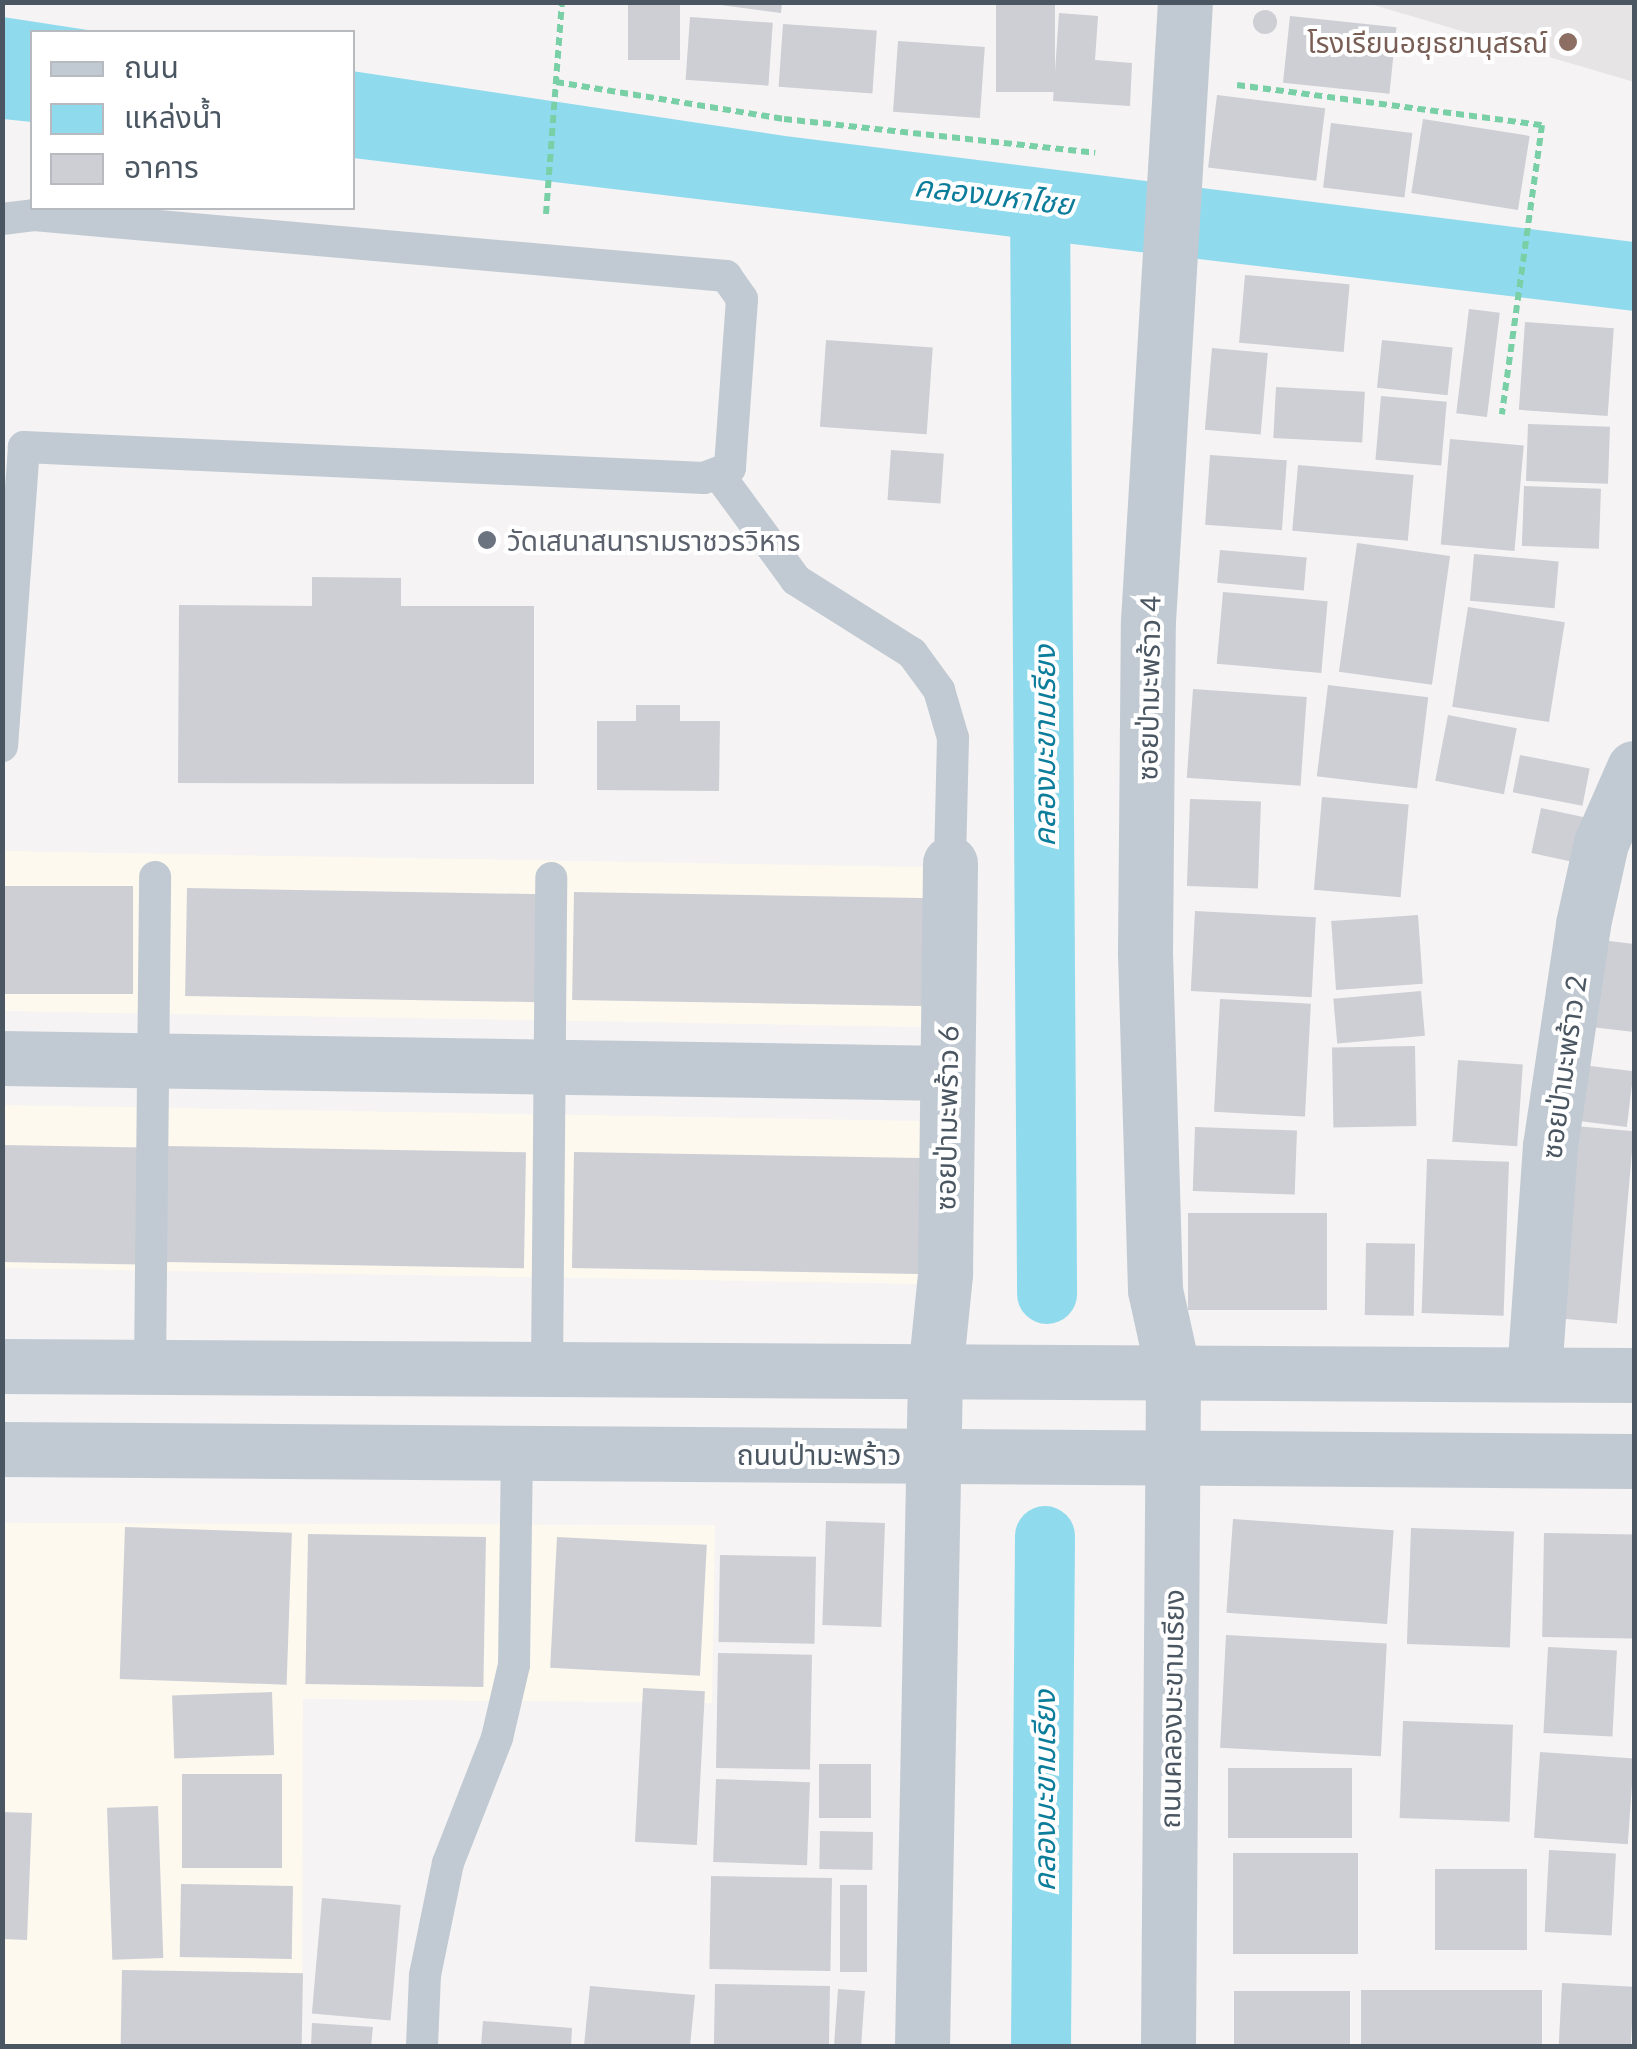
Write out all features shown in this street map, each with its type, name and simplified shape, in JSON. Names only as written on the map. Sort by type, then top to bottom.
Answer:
[{"type":"street","name":"ซอยป่ามะพร้าว 4","points":[[1173,1372],[1155,1290],[1145,951],[1164,254],[1184,2]]},
{"type":"street","name":"ซอยป่ามะพร้าว 2","points":[[1534,1374],[1550,1146],[1583,924],[1601,843],[1634,768]]},
{"type":"street","name":"ซอยป่ามะพร้าว 6","points":[[935,1373],[945,1274],[950,864]]},
{"type":"street","points":[[2,1058],[946,1072]]},
{"type":"street","points":[[2,1366],[1634,1375]]},
{"type":"street","name":"ถนนคลองมะขามเรียง","points":[[1168,2046],[1173,1372]]},
{"type":"street","points":[[922,2046],[935,1373]]},
{"type":"street","name":"ถนนป่ามะพร้าว","points":[[2,1449],[1634,1461]]},
{"type":"lane","points":[[2,220],[34,215],[726,276],[742,299],[730,468],[719,475],[24,447],[2,746]]},
{"type":"lane","points":[[719,475],[796,580],[912,653],[939,690],[953,738],[950,864]]},
{"type":"lane","points":[[150,1367],[155,877]]},
{"type":"lane","points":[[547,1370],[551,878]]},
{"type":"lane","points":[[422,2046],[425,1975],[448,1863],[497,1738],[514,1665],[517,1452]]},
{"type":"path","points":[[548,184],[562,2]]},
{"type":"path","points":[[556,82],[784,119],[1095,153]]},
{"type":"path","points":[[1176,101],[1542,125],[1512,314],[1502,414]]},
{"type":"shaded area","name":"โรงเรียนอยุธยานุสรณ์","points":[[1367,3],[1634,3],[1634,82]]},
{"type":"shaded area","points":[[3,851],[941,867],[938,1027],[2,1011]]},
{"type":"shaded area","points":[[3,1105],[936,1121],[933,1284],[2,1268]]},
{"type":"shaded area","points":[[3,1523],[715,1525],[712,1703],[303,1699],[302,2046],[3,2046]]},
{"type":"water","points":[[3,17],[88,30],[30,30],[30,122],[3,119]]},
{"type":"water","name":"คลองมหาไชย","points":[[355,71],[785,136],[1634,242],[1634,311],[355,158]]},
{"type":"building","points":[[628,2],[680,2],[680,60],[628,60]]},
{"type":"building","points":[[698,2],[782,2],[781,13]]},
{"type":"building","points":[[996,2],[1055,2],[1055,92],[996,92]]},
{"type":"building","points":[[1265,10],[1277,22],[1265,34],[1253,22]]},
{"type":"building","points":[[1059,13],[1098,16],[1095,60],[1132,63],[1130,106],[1053,101]]},
{"type":"building","points":[[1290,16],[1396,27],[1389,94],[1283,83]]},
{"type":"building","points":[[690,17],[773,23],[768,86],[686,80]]},
{"type":"building","points":[[783,24],[877,31],[872,93],[779,87]]},
{"type":"building","points":[[898,41],[985,47],[980,118],[893,112]]},
{"type":"building","points":[[1217,95],[1325,108],[1316,181],[1208,167]]},
{"type":"building","points":[[1423,119],[1530,136],[1518,210],[1411,193]]},
{"type":"building","points":[[1331,123],[1412,133],[1404,198],[1323,188]]},
{"type":"building","points":[[1245,275],[1350,284],[1344,352],[1239,343]]},
{"type":"building","points":[[1469,309],[1500,313],[1487,417],[1456,413]]},
{"type":"building","points":[[1525,322],[1614,328],[1608,416],[1519,410]]},
{"type":"building","points":[[826,340],[933,347],[927,434],[820,427]]},
{"type":"building","points":[[1382,340],[1453,347],[1448,395],[1377,388]]},
{"type":"building","points":[[1212,348],[1268,353],[1261,435],[1205,430]]},
{"type":"building","points":[[1276,387],[1365,392],[1362,443],[1273,438]]},
{"type":"building","points":[[1381,396],[1447,402],[1441,466],[1375,460]]},
{"type":"building","points":[[1528,424],[1610,427],[1608,484],[1526,481]]},
{"type":"building","points":[[1450,439],[1524,445],[1514,551],[1441,545]]},
{"type":"building","points":[[891,450],[944,454],[940,504],[888,500]]},
{"type":"building","points":[[1210,455],[1287,460],[1282,530],[1205,525]]},
{"type":"building","points":[[1298,465],[1414,475],[1408,541],[1292,531]]},
{"type":"building","points":[[1524,486],[1601,489],[1599,549],[1522,546]]},
{"type":"building","points":[[1357,543],[1450,556],[1432,685],[1339,672]]},
{"type":"building","points":[[1220,550],[1307,558],[1304,590],[1217,583]]},
{"type":"building","points":[[1474,554],[1559,561],[1555,608],[1470,601]]},
{"type":"building","points":[[312,577],[401,578],[401,606],[534,606],[534,784],[178,783],[179,605],[312,606]]},
{"type":"building","points":[[1223,592],[1328,601],[1321,673],[1217,664]]},
{"type":"building","points":[[1468,607],[1565,622],[1549,722],[1452,707]]},
{"type":"building","points":[[1328,685],[1428,697],[1417,789],[1317,776]]},
{"type":"building","points":[[1193,689],[1307,697],[1301,786],[1187,778]]},
{"type":"building","points":[[636,705],[680,705],[680,721],[720,721],[719,791],[597,790],[597,721],[636,721]]},
{"type":"building","points":[[1448,715],[1517,728],[1504,794],[1435,781]]},
{"type":"building","points":[[1520,755],[1590,769],[1582,806],[1513,792]]},
{"type":"building","points":[[1322,797],[1409,805],[1401,897],[1314,890]]},
{"type":"building","points":[[1190,799],[1261,801],[1258,888],[1187,886]]},
{"type":"building","points":[[1541,808],[1595,819],[1585,864],[1531,853]]},
{"type":"building","points":[[2,886],[133,886],[133,994],[2,994]]},
{"type":"building","points":[[187,888],[541,894],[539,1002],[185,996]]},
{"type":"building","points":[[574,892],[935,898],[933,1006],[572,1000]]},
{"type":"building","points":[[1195,911],[1316,917],[1312,997],[1191,991]]},
{"type":"building","points":[[1418,915],[1423,984],[1336,990],[1331,921]]},
{"type":"building","points":[[1601,940],[1634,944],[1634,1032],[1591,1027]]},
{"type":"building","points":[[1421,991],[1425,1036],[1337,1043],[1333,999]]},
{"type":"building","points":[[1220,999],[1311,1004],[1305,1117],[1214,1112]]},
{"type":"building","points":[[1415,1046],[1416,1126],[1333,1127],[1332,1047]]},
{"type":"building","points":[[1458,1060],[1523,1065],[1517,1146],[1452,1142]]},
{"type":"building","points":[[1582,1065],[1634,1071],[1627,1127],[1575,1121]]},
{"type":"building","points":[[1575,1126],[1634,1131],[1617,1323],[1558,1318]]},
{"type":"building","points":[[1195,1127],[1297,1131],[1295,1195],[1193,1191]]},
{"type":"building","points":[[2,1145],[141,1147],[139,1264],[2,1262]]},
{"type":"building","points":[[167,1146],[526,1152],[524,1268],[165,1262]]},
{"type":"building","points":[[574,1152],[934,1158],[932,1274],[572,1268]]},
{"type":"building","points":[[1427,1159],[1509,1162],[1504,1316],[1422,1313]]},
{"type":"building","points":[[1188,1213],[1327,1213],[1327,1310],[1188,1310]]},
{"type":"building","points":[[1366,1243],[1415,1244],[1414,1316],[1365,1315]]},
{"type":"building","points":[[1233,1519],[1394,1530],[1387,1624],[1226,1613]]},
{"type":"building","points":[[826,1521],[885,1523],[881,1627],[822,1625]]},
{"type":"building","points":[[125,1527],[292,1533],[287,1685],[120,1679]]},
{"type":"building","points":[[1411,1528],[1514,1532],[1510,1648],[1407,1644]]},
{"type":"building","points":[[1544,1533],[1634,1535],[1632,1639],[1542,1637]]},
{"type":"building","points":[[308,1534],[486,1537],[483,1687],[305,1684]]},
{"type":"building","points":[[557,1537],[707,1545],[700,1676],[550,1668]]},
{"type":"building","points":[[720,1555],[816,1557],[814,1644],[718,1642]]},
{"type":"building","points":[[1226,1635],[1387,1643],[1381,1756],[1220,1748]]},
{"type":"building","points":[[1548,1647],[1617,1651],[1612,1736],[1543,1733]]},
{"type":"building","points":[[718,1653],[812,1655],[810,1770],[716,1768]]},
{"type":"building","points":[[643,1688],[705,1691],[697,1845],[635,1842]]},
{"type":"building","points":[[272,1692],[274,1755],[174,1758],[172,1695]]},
{"type":"building","points":[[1403,1721],[1513,1725],[1510,1822],[1400,1818]]},
{"type":"building","points":[[1540,1752],[1634,1759],[1628,1844],[1534,1838]]},
{"type":"building","points":[[819,1764],[871,1764],[871,1818],[819,1818]]},
{"type":"building","points":[[1228,1768],[1352,1768],[1352,1838],[1228,1838]]},
{"type":"building","points":[[182,1774],[282,1774],[282,1868],[182,1868]]},
{"type":"building","points":[[716,1779],[810,1782],[807,1865],[713,1862]]},
{"type":"building","points":[[158,1806],[163,1958],[112,1960],[107,1808]]},
{"type":"building","points":[[2,1812],[32,1813],[27,1940],[2,1939]]},
{"type":"building","points":[[820,1831],[873,1832],[872,1870],[819,1869]]},
{"type":"building","points":[[1549,1850],[1616,1854],[1612,1935],[1545,1932]]},
{"type":"building","points":[[1233,1853],[1358,1853],[1358,1954],[1233,1954]]},
{"type":"building","points":[[1435,1869],[1527,1869],[1527,1950],[1435,1950]]},
{"type":"building","points":[[711,1876],[832,1878],[830,1971],[709,1969]]},
{"type":"building","points":[[181,1884],[293,1886],[292,1959],[180,1957]]},
{"type":"building","points":[[840,1885],[867,1885],[867,1972],[840,1972]]},
{"type":"building","points":[[322,1898],[401,1905],[391,2020],[312,2014]]},
{"type":"building","points":[[122,1970],[303,1973],[302,2046],[121,2046]]},
{"type":"building","points":[[1562,1983],[1634,1987],[1631,2046],[1559,2046]]},
{"type":"building","points":[[715,1984],[830,1986],[829,2046],[714,2046]]},
{"type":"building","points":[[590,1986],[695,1995],[690,2046],[584,2046]]},
{"type":"building","points":[[838,1989],[865,1991],[861,2046],[834,2046]]},
{"type":"building","points":[[1361,1990],[1542,1990],[1542,2046],[1361,2046]]},
{"type":"building","points":[[1234,1991],[1350,1991],[1350,2046],[1234,2046]]},
{"type":"building","points":[[483,2021],[572,2028],[571,2046],[481,2046]]},
{"type":"building","points":[[312,2023],[373,2027],[371,2046],[311,2046]]},
{"type":"waterway","name":"คลองมะขามเรียง","points":[[1040,199],[1047,1294]]},
{"type":"waterway","name":"คลองมะขามเรียง","points":[[1041,2046],[1045,1536]]},
{"type":"place","name":"โรงเรียนอยุธยานุสรณ์","points":[[1568,42]]},
{"type":"place","name":"วัดเสนาสนารามราชวรวิหาร","points":[[487,540]]}]
